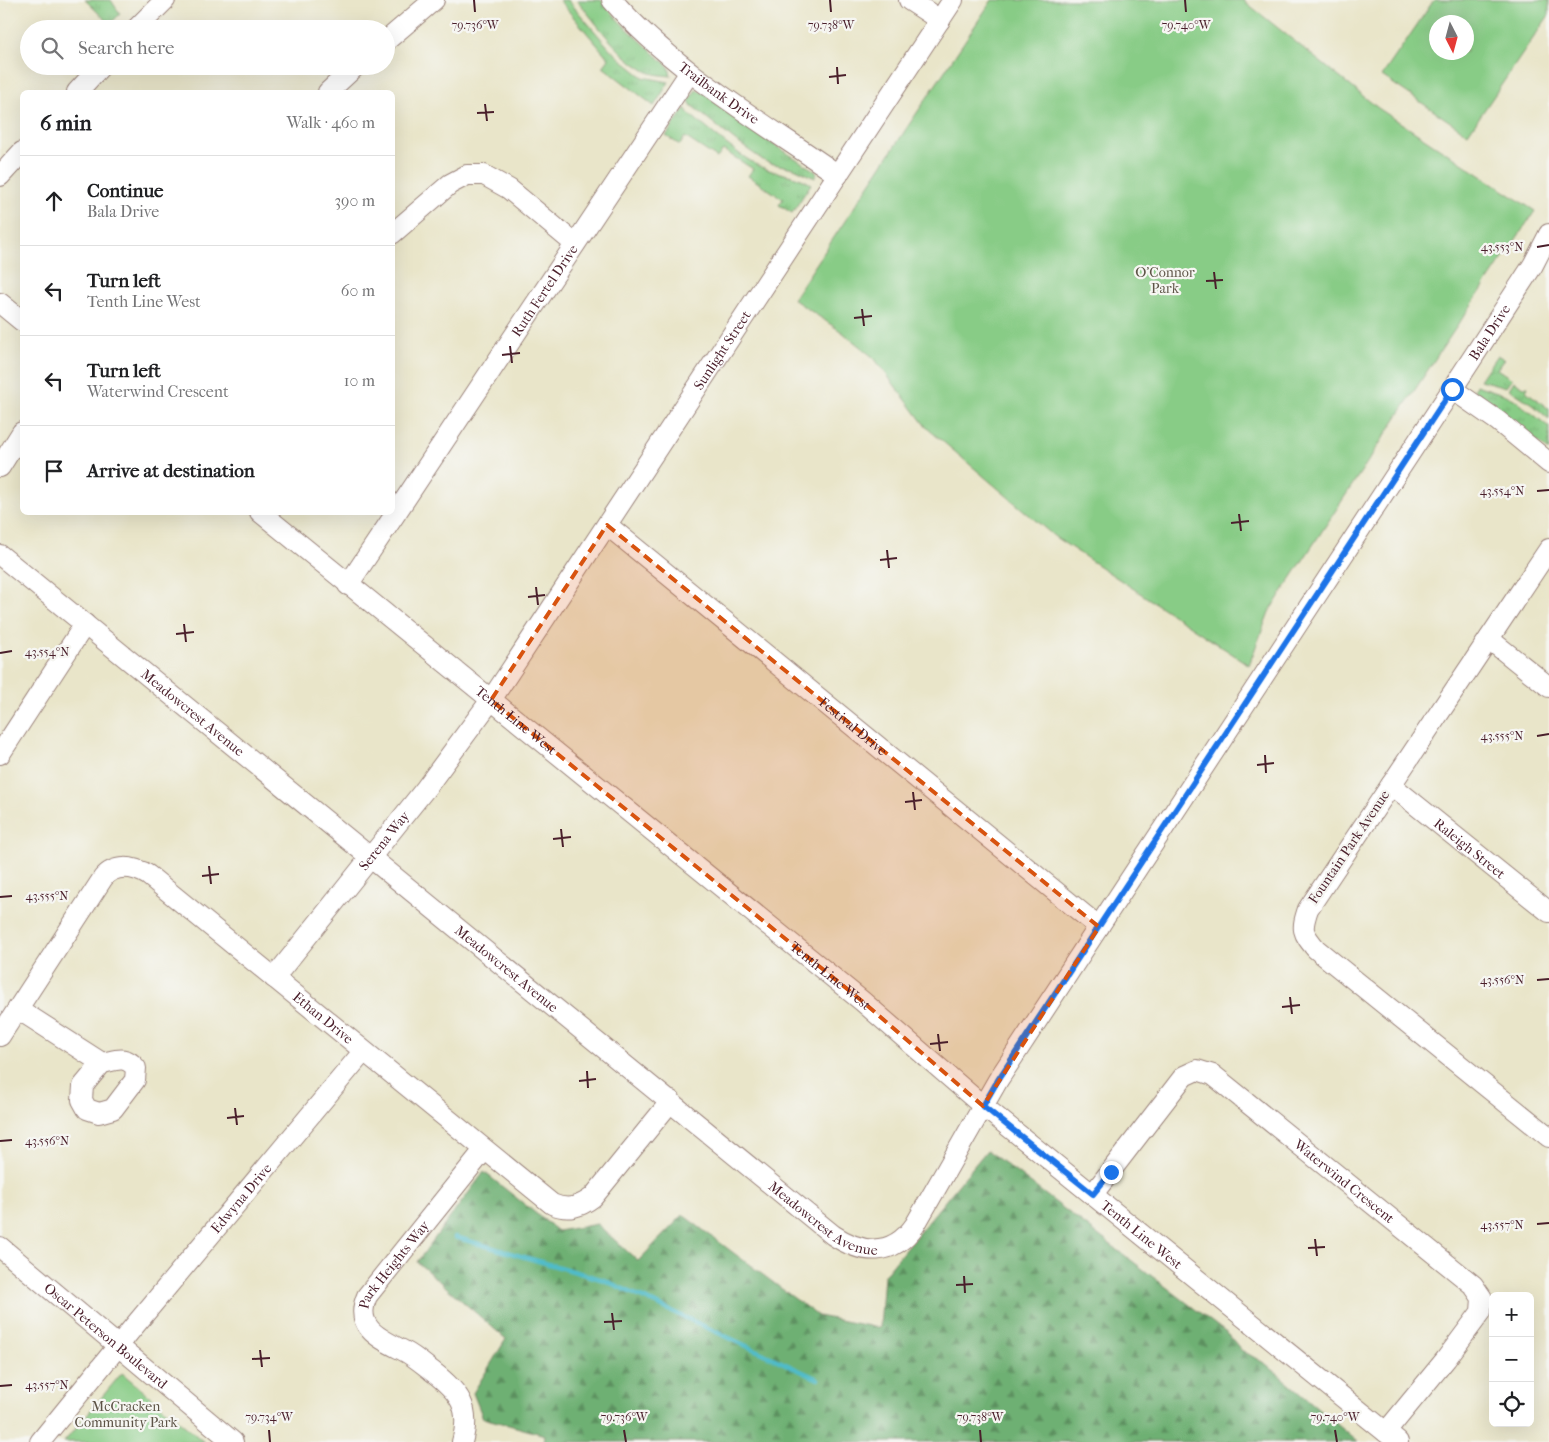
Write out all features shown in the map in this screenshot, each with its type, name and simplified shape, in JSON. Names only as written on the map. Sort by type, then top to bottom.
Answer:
[{"type":"street","points":[[145,20],[165,0]]},
{"type":"street","points":[[395,32],[434,0]]},
{"type":"street","name":"Trailbank Drive","points":[[612,0],[644,34],[690,72],[838,175]]},
{"type":"street","points":[[909,0],[940,20]]},
{"type":"street","name":"Sunlight Street","points":[[491,700],[953,0]]},
{"type":"street","name":"Ruth Fertel Drive","points":[[395,515],[690,72]]},
{"type":"street","points":[[79,90],[93,75]]},
{"type":"street","points":[[330,90],[346,75]]},
{"type":"street","points":[[0,176],[20,154]]},
{"type":"street","points":[[395,231],[450,184],[467,175],[484,175],[509,189],[576,244]]},
{"type":"street","name":"Bala Drive","points":[[983,1106],[1098,927],[1533,265],[1549,234]]},
{"type":"street","points":[[0,303],[20,319]]},
{"type":"street","points":[[1452,389],[1498,420],[1549,463]]},
{"type":"street","points":[[0,467],[20,435]]},
{"type":"street","name":"Tenth Line West","points":[[264,515],[862,1001],[983,1106],[1392,1437]]},
{"type":"street","name":"Ruth Fertel Drive","points":[[348,585],[395,515]]},
{"type":"street","name":"Festival Drive","points":[[607,525],[1098,927]]},
{"type":"street","name":"Fountain Park Avenue","points":[[1549,549],[1308,909],[1303,922],[1305,935],[1316,949],[1549,1136]]},
{"type":"street","name":"Meadowcrest Avenue","points":[[0,555],[833,1235],[851,1245],[880,1250],[896,1245],[909,1233],[983,1106]]},
{"type":"street","points":[[0,754],[84,624]]},
{"type":"street","points":[[1489,639],[1549,687]]},
{"type":"street","name":"Serena Way","points":[[274,978],[426,788],[491,700]]},
{"type":"street","name":"Raleigh Street","points":[[1391,785],[1549,912]]},
{"type":"street","name":"Ethan Drive","points":[[0,1036],[106,874],[118,869],[135,869],[148,875],[484,1150],[552,1204],[560,1208],[578,1206],[593,1197],[671,1101]]},
{"type":"street","points":[[18,1009],[102,1064]]},
{"type":"street","name":"Edwyna Drive","points":[[40,1442],[364,1052]]},
{"type":"street","name":"Waterwind Crescent","points":[[1093,1194],[1184,1076],[1197,1070],[1213,1075],[1473,1285],[1482,1298],[1481,1312],[1392,1437]]},
{"type":"street","name":"Park Heights Way","points":[[462,1442],[466,1430],[466,1414],[458,1394],[418,1360],[371,1331],[364,1318],[364,1303],[367,1296],[484,1150]]},
{"type":"street","name":"Oscar Peterson Boulevard","points":[[0,1247],[233,1442]]},
{"type":"highlighted area","points":[[607,525],[1099,927],[983,1106],[862,1001],[491,700]]},
{"type":"green space","points":[[85,0],[111,0],[120,14],[114,20],[106,20]]},
{"type":"green space","points":[[559,0],[568,0],[610,49],[643,77],[669,82],[654,106],[603,67],[609,59]]},
{"type":"green space","points":[[577,0],[601,0],[619,21],[669,67],[671,76],[650,73],[625,56]]},
{"type":"green space","name":"O'Connor Park","points":[[992,0],[1243,0],[1378,108],[1535,211],[1439,353],[1269,612],[1249,665],[1055,537],[927,428],[874,358],[842,332],[793,299]]},
{"type":"green space","points":[[1434,0],[1549,0],[1549,15],[1468,134],[1382,76]]},
{"type":"green space","points":[[696,90],[703,92],[759,135],[815,171],[817,174],[815,178],[794,168],[769,163],[734,140],[691,105],[689,100]]},
{"type":"green space","points":[[685,108],[689,114],[745,158],[770,170],[800,178],[811,184],[792,213],[779,205],[783,199],[748,176],[753,169],[723,150],[717,158],[685,137],[680,145],[666,136]]},
{"type":"green space","points":[[1497,355],[1504,359],[1497,369],[1512,379],[1506,387],[1480,380]]},
{"type":"green space","points":[[1514,381],[1524,387],[1528,387],[1526,391],[1549,409],[1549,419],[1532,404],[1509,389]]},
{"type":"green space","points":[[1476,385],[1514,399],[1549,427],[1549,451],[1474,390]]},
{"type":"green space","points":[[987,1150],[1229,1335],[1241,1350],[1266,1364],[1358,1442],[544,1442],[545,1435],[483,1418],[473,1393],[506,1339],[417,1262],[484,1172],[558,1231],[597,1224],[638,1261],[683,1215],[818,1316],[880,1328],[884,1275]]},
{"type":"green space","name":"McCracken Community Park","points":[[122,1373],[204,1442],[64,1442]]},
{"type":"waterway","points":[[455,1237],[604,1280],[818,1379]]},
{"type":"route","points":[[1111,1172],[1093,1194],[983,1106],[998,1080],[1452,389]]}]
